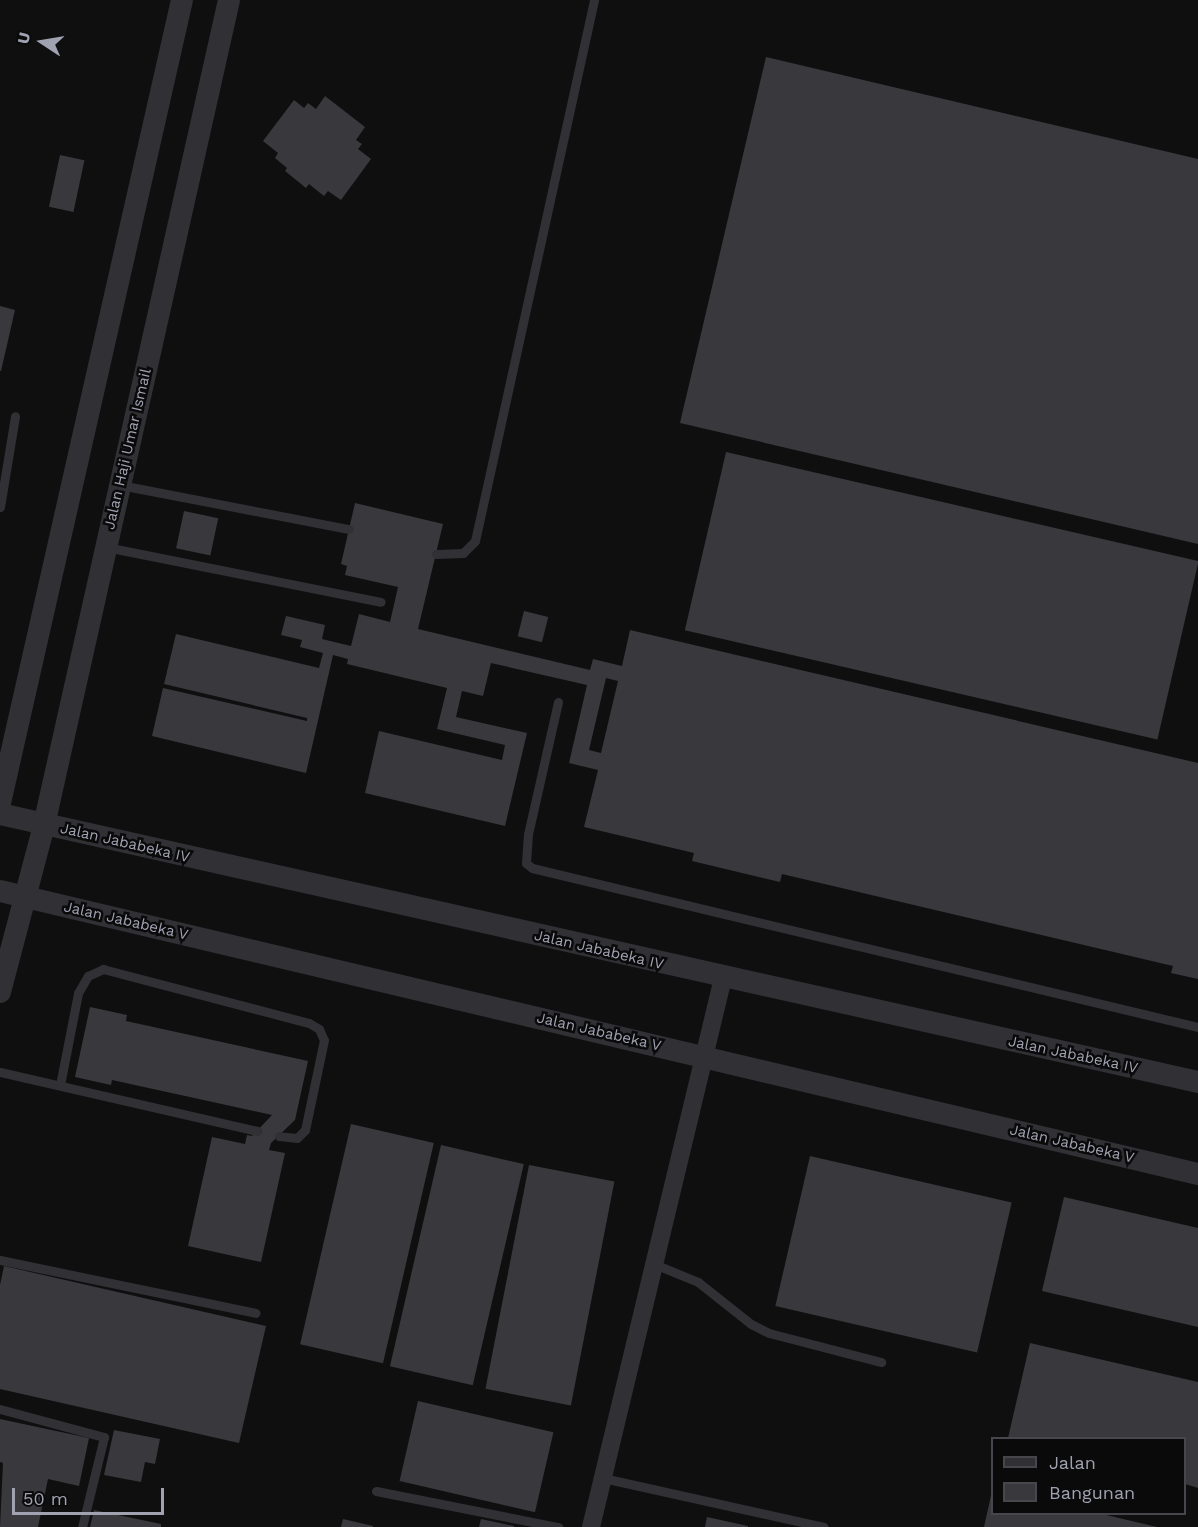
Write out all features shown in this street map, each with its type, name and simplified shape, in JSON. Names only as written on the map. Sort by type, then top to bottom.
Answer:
[{"type":"street","points":[[0,803],[182,0]]},
{"type":"street","name":"Jalan Haji Umar Ismail","points":[[0,992],[44,825],[229,0]]},
{"type":"street","name":"Jalan Jababeka IV","points":[[0,814],[723,978],[1198,1082]]},
{"type":"street","name":"Jalan Jababeka V","points":[[0,891],[1198,1173]]},
{"type":"street","points":[[591,1527],[723,978]]},
{"type":"lane","points":[[436,554],[463,553],[475,541],[594,0]]},
{"type":"lane","points":[[0,507],[15,416]]},
{"type":"lane","points":[[120,485],[349,529]]},
{"type":"lane","points":[[106,547],[381,602]]},
{"type":"lane","points":[[558,702],[528,834],[526,863],[532,868],[1198,1028]]},
{"type":"lane","points":[[60,1085],[78,993],[88,976],[103,969],[309,1023],[319,1029],[324,1040],[305,1130],[297,1138],[279,1136]]},
{"type":"lane","points":[[0,1072],[256,1131]]},
{"type":"lane","points":[[0,1260],[256,1313]]},
{"type":"lane","points":[[654,1264],[698,1282],[751,1323],[769,1333],[881,1362]]},
{"type":"lane","points":[[0,1409],[104,1437],[82,1527]]},
{"type":"lane","points":[[603,1478],[824,1527]]},
{"type":"lane","points":[[376,1491],[558,1527]]},
{"type":"building","points":[[766,57],[1198,159],[1198,544],[680,423]]},
{"type":"building","points":[[325,96],[365,127],[356,140],[362,144],[358,149],[371,159],[341,200],[328,191],[324,196],[309,184],[306,188],[285,171],[287,168],[275,158],[278,153],[263,141],[294,100],[304,108],[308,103],[316,109]]},
{"type":"building","points":[[60,155],[84,160],[73,212],[49,207]]},
{"type":"building","points":[[0,306],[15,310],[1,371],[0,371]]},
{"type":"building","points":[[726,452],[1198,561],[1157,739],[685,630]]},
{"type":"building","points":[[355,503],[443,524],[418,629],[590,670],[593,659],[622,666],[630,630],[1198,763],[1198,979],[1171,973],[1173,966],[782,874],[780,882],[692,861],[694,853],[584,827],[598,770],[569,763],[587,685],[491,663],[483,696],[462,691],[456,717],[527,733],[505,826],[365,793],[379,731],[502,760],[505,745],[437,729],[447,688],[347,664],[348,659],[333,655],[306,773],[152,736],[163,688],[307,721],[307,718],[164,684],[176,634],[319,668],[323,653],[300,647],[302,640],[281,635],[286,616],[325,625],[322,639],[351,646],[359,614],[390,622],[398,587],[345,575],[347,566],[341,564]],"holes":[[[606,678],[618,681],[601,753],[589,750]]]},
{"type":"building","points":[[184,511],[218,518],[210,555],[176,548]]},
{"type":"building","points":[[524,611],[548,617],[542,642],[518,636]]},
{"type":"building","points":[[90,1007],[127,1015],[126,1021],[308,1061],[295,1120],[271,1143],[269,1150],[285,1153],[261,1262],[188,1246],[212,1137],[245,1144],[247,1135],[252,1136],[272,1115],[112,1080],[111,1085],[75,1077]]},
{"type":"building","points":[[351,1124],[434,1143],[383,1363],[300,1344]]},
{"type":"building","points":[[441,1145],[524,1164],[473,1385],[390,1366]]},
{"type":"building","points":[[810,1156],[1012,1203],[977,1353],[775,1306]]},
{"type":"building","points":[[529,1165],[614,1182],[571,1405],[485,1389]]},
{"type":"building","points":[[1064,1197],[1198,1228],[1198,1327],[1042,1291]]},
{"type":"building","points":[[4,1266],[266,1326],[239,1443],[0,1389],[0,1285]]},
{"type":"building","points":[[1030,1343],[1198,1382],[1198,1488],[1186,1484],[1186,1437],[1008,1437]]},
{"type":"building","points":[[418,1401],[553,1432],[535,1512],[400,1481]]},
{"type":"building","points":[[0,1419],[89,1438],[79,1486],[48,1479],[38,1527],[0,1527],[3,1463],[0,1462]]},
{"type":"building","points":[[114,1430],[160,1439],[155,1464],[145,1462],[141,1482],[104,1475]]},
{"type":"building","points":[[991,1496],[991,1515],[1106,1515],[1157,1527],[984,1527]]},
{"type":"building","points":[[94,1510],[161,1524],[161,1527],[90,1527]]},
{"type":"building","points":[[707,1517],[748,1526],[748,1527],[705,1527]]},
{"type":"building","points":[[343,1519],[373,1526],[373,1527],[341,1527]]},
{"type":"building","points":[[481,1519],[514,1526],[514,1527],[479,1527]]}]
